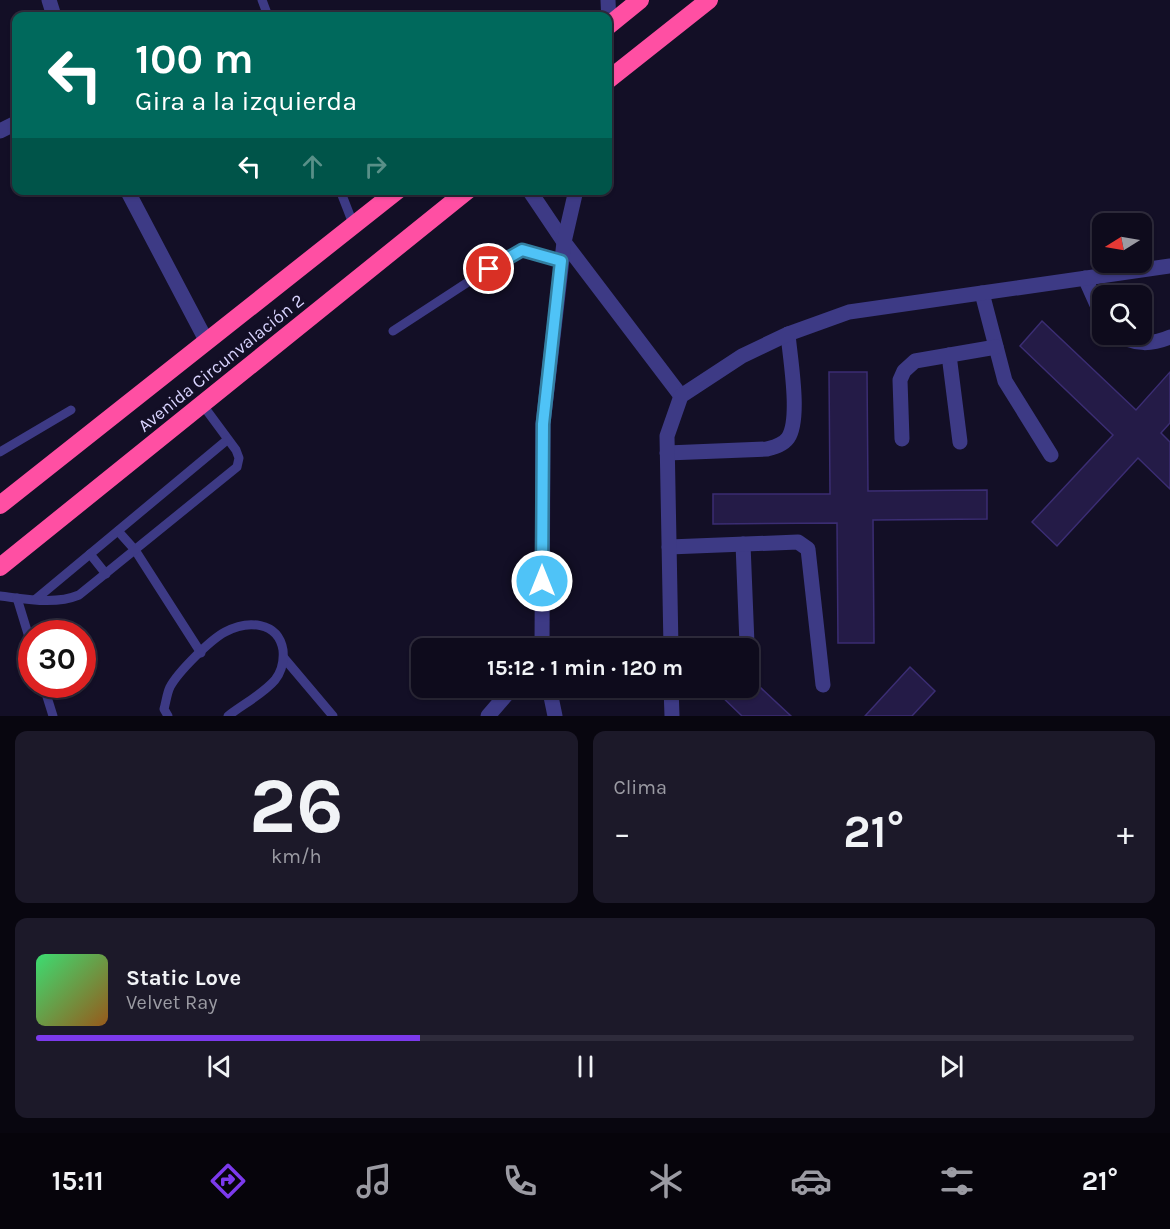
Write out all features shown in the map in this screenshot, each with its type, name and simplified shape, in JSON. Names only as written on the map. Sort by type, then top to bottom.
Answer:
[{"type":"highway","points":[[612,22],[640,0]]},
{"type":"highway","points":[[612,77],[709,0]]},
{"type":"highway","name":"Avenida Circunvalación 2","points":[[1,502],[393,195]]},
{"type":"highway","name":"Avenida Circunvalación 2","points":[[0,567],[462,195]]},
{"type":"street","points":[[131,195],[207,342]]},
{"type":"street","points":[[532,195],[564,242],[681,396]]},
{"type":"street","points":[[542,638],[543,424],[561,261],[575,195]]},
{"type":"street","points":[[670,638],[667,436],[681,396],[742,356],[788,334],[849,312],[1170,266]]},
{"type":"street","points":[[1085,278],[1092,294]]},
{"type":"street","points":[[982,293],[1005,381],[1051,455]]},
{"type":"street","points":[[667,453],[767,449],[780,445],[788,437],[794,413],[788,334]]},
{"type":"street","points":[[1152,342],[1170,338]]},
{"type":"street","points":[[902,439],[900,380],[904,371],[915,361],[996,347]]},
{"type":"street","points":[[949,355],[960,442]]},
{"type":"street","points":[[669,548],[798,542],[808,549],[823,685]]},
{"type":"street","points":[[743,544],[747,638]]},
{"type":"street","points":[[488,716],[504,698]]},
{"type":"street","points":[[551,698],[555,716]]},
{"type":"street","points":[[671,698],[672,716]]},
{"type":"lane","points":[[342,195],[354,226]]},
{"type":"lane","points":[[393,331],[508,256],[522,250],[561,261]]},
{"type":"lane","points":[[0,596],[66,600],[79,595],[237,467],[239,458],[202,404]]},
{"type":"lane","points":[[0,452],[71,410]]},
{"type":"lane","points":[[36,599],[227,440]]},
{"type":"lane","points":[[118,531],[135,550],[201,653]]},
{"type":"lane","points":[[90,554],[106,574]]},
{"type":"lane","points":[[17,598],[24,620]]},
{"type":"lane","points":[[168,716],[164,709],[170,687],[201,653],[223,633],[251,624],[262,625],[274,631],[281,640],[284,658],[282,669],[274,681],[228,716]]},
{"type":"lane","points":[[284,658],[333,716]]},
{"type":"lane","points":[[47,698],[53,716]]},
{"type":"building","points":[[1042,321],[1136,410],[1170,372],[1170,423],[1161,433],[1170,442],[1170,489],[1138,458],[1057,546],[1032,522],[1113,435],[1020,346]]},
{"type":"building","points":[[829,372],[867,372],[868,491],[987,490],[987,519],[873,520],[874,643],[838,643],[837,523],[713,524],[713,494],[830,494]]},
{"type":"building","points":[[910,667],[935,691],[912,716],[865,716]]},
{"type":"building","points":[[759,686],[791,716],[742,716],[723,698],[759,698]]},
{"type":"route","points":[[489,269],[522,250],[561,261],[543,424],[542,581]]}]
